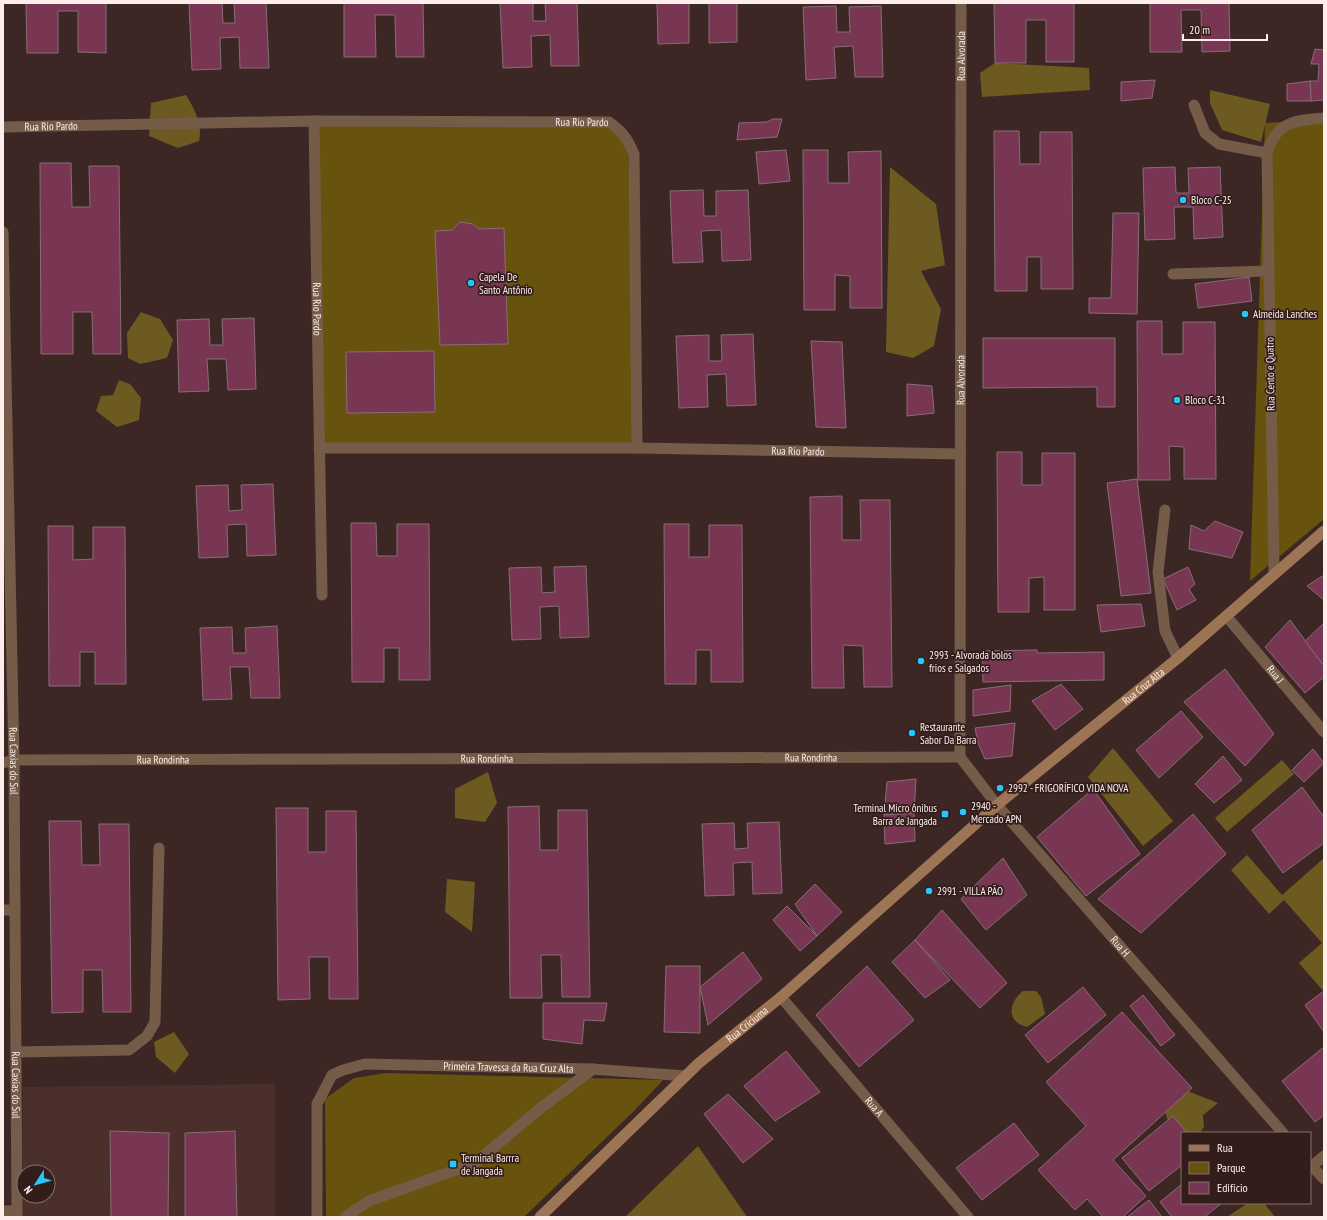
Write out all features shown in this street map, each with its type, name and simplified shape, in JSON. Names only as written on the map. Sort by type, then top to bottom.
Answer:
[{"type":"main road","name":"Rua Cruz Alta","points":[[960,837],[1227,617],[1274,573],[1324,531]]},
{"type":"main road","name":"Rua Criciuma","points":[[540,1217],[699,1063],[781,997],[960,837]]},
{"type":"street","name":"Rua Alvorada","points":[[960,757],[961,3]]},
{"type":"street","points":[[1194,105],[1206,133],[1220,144],[1267,153]]},
{"type":"street","name":"Rua Cento e Quatro","points":[[1274,573],[1267,153],[1271,138],[1282,128],[1297,121],[1324,118]]},
{"type":"street","name":"Rua Rio Pardo","points":[[3,127],[314,121],[609,122],[622,131],[634,154],[636,448]]},
{"type":"street","name":"Rua Rio Pardo","points":[[314,121],[322,595]]},
{"type":"street","name":"Rua Caxias do Sul","points":[[3,232],[8,710],[14,760],[17,1214]]},
{"type":"street","points":[[1173,274],[1268,271]]},
{"type":"street","name":"Rua Rio Pardo","points":[[319,448],[636,448],[960,454]]},
{"type":"street","points":[[1165,510],[1158,572],[1166,631],[1178,658]]},
{"type":"street","name":"Rua J","points":[[1227,617],[1324,732]]},
{"type":"street","name":"Rua Rondinha","points":[[3,763],[14,760],[960,757]]},
{"type":"street","name":"Rua H","points":[[960,757],[997,805],[1282,1132]]},
{"type":"street","points":[[16,1052],[129,1050],[147,1036],[155,1022],[159,848]]},
{"type":"street","points":[[3,910],[15,910]]},
{"type":"street","name":"Rua A","points":[[781,997],[968,1217]]},
{"type":"street","name":"Primeira Travessa da Rua Cruz Alta","points":[[317,1217],[318,1104],[332,1075],[343,1070],[365,1064],[593,1069],[686,1076]]},
{"type":"street","points":[[345,1217],[369,1201],[475,1163],[542,1107],[593,1069]]},
{"type":"street","points":[[1324,1156],[1311,1165],[1324,1179]]},
{"type":"street","points":[[3,1211],[17,1214]]},
{"type":"shaded area","points":[[995,63],[1089,68],[1090,90],[982,97],[980,73]]},
{"type":"shaded area","points":[[1210,90],[1270,104],[1261,142],[1222,130],[1210,103]]},
{"type":"shaded area","points":[[186,95],[195,111],[199,123],[199,141],[178,148],[149,136],[151,103]]},
{"type":"shaded area","points":[[890,167],[936,204],[945,265],[921,271],[941,309],[934,346],[913,358],[886,352]]},
{"type":"shaded area","points":[[141,312],[160,319],[173,340],[167,358],[140,364],[128,358],[127,333]]},
{"type":"shaded area","points":[[119,380],[130,384],[141,398],[139,420],[117,427],[96,411],[101,396],[113,395]]},
{"type":"shaded area","points":[[1113,748],[1173,821],[1143,846],[1088,777]]},
{"type":"shaded area","points":[[1282,760],[1294,774],[1227,832],[1215,818]]},
{"type":"shaded area","points":[[488,772],[497,803],[485,822],[455,818],[455,789]]},
{"type":"shaded area","points":[[1239,845],[1282,895],[1324,858],[1324,902],[1322,903],[1324,905],[1324,992],[1299,963],[1322,943],[1284,900],[1269,914],[1231,870],[1247,855]]},
{"type":"shaded area","points":[[447,879],[475,882],[472,932],[445,912]]},
{"type":"shaded area","points":[[1023,991],[1036,991],[1041,997],[1045,1014],[1027,1027],[1020,1025],[1015,1021],[1012,1012],[1014,1001]]},
{"type":"shaded area","points":[[174,1032],[189,1054],[175,1073],[156,1057],[154,1042]]},
{"type":"shaded area","points":[[275,1084],[275,1217],[22,1217],[22,1204],[56,1204],[56,1164],[22,1164],[23,1087]]},
{"type":"shaded area","points":[[1185,1090],[1218,1103],[1203,1115],[1204,1127],[1201,1132],[1181,1133],[1171,1130],[1163,1106]]},
{"type":"shaded area","points":[[698,1146],[747,1217],[625,1217]]},
{"type":"shaded area","points":[[1246,1204],[1265,1204],[1275,1217],[1227,1217]]},
{"type":"green space","points":[[1324,119],[1324,519],[1250,581],[1265,123]]},
{"type":"green space","points":[[314,121],[609,122],[628,140],[637,448],[319,448]]},
{"type":"green space","name":"Terminal Barrra de Jangada","points":[[386,1073],[663,1080],[635,1110],[524,1217],[326,1217],[325,1099],[354,1078]]},
{"type":"building","points":[[26,3],[106,3],[106,53],[78,52],[78,11],[58,11],[58,53],[27,53]]},
{"type":"building","points":[[189,3],[222,3],[223,23],[235,23],[234,3],[266,3],[269,68],[240,68],[239,37],[220,38],[221,69],[192,70]]},
{"type":"building","points":[[344,3],[423,3],[424,57],[396,57],[395,15],[375,15],[376,57],[344,57]]},
{"type":"building","points":[[500,3],[533,3],[533,21],[546,21],[545,3],[577,3],[579,66],[551,66],[550,35],[531,36],[532,67],[503,68]]},
{"type":"building","points":[[657,3],[689,3],[689,43],[658,44]]},
{"type":"building","points":[[709,3],[737,3],[737,42],[709,43]]},
{"type":"building","points":[[994,3],[1074,3],[1074,62],[1046,62],[1046,20],[1026,20],[1026,63],[995,63]]},
{"type":"building","points":[[1150,3],[1229,3],[1230,51],[1202,52],[1201,10],[1181,10],[1182,52],[1150,52]]},
{"type":"building","points":[[836,6],[837,32],[850,32],[849,7],[881,6],[883,77],[855,77],[853,46],[834,47],[836,78],[806,80],[803,7]]},
{"type":"building","points":[[1315,49],[1324,50],[1324,100],[1311,101],[1310,81],[1318,81],[1319,64],[1311,64]]},
{"type":"building","points":[[1155,80],[1152,98],[1121,101],[1121,82]]},
{"type":"building","points":[[1310,81],[1311,101],[1287,101],[1287,84]]},
{"type":"building","points":[[773,119],[782,119],[777,137],[737,140],[739,123],[767,122]]},
{"type":"building","points":[[994,131],[1019,131],[1020,164],[1040,164],[1040,132],[1072,132],[1073,289],[1041,289],[1041,257],[1027,257],[1027,291],[995,291]]},
{"type":"building","points":[[786,150],[790,181],[759,184],[756,152]]},
{"type":"building","points":[[803,150],[828,150],[828,183],[849,183],[848,152],[881,151],[882,308],[850,308],[850,276],[835,275],[835,310],[804,310]]},
{"type":"building","points":[[40,163],[71,163],[72,207],[90,207],[89,166],[119,166],[121,354],[93,354],[92,312],[73,312],[73,354],[41,354]]},
{"type":"building","name":"Bloco C-25","points":[[1175,167],[1176,193],[1189,193],[1188,168],[1220,167],[1223,237],[1194,239],[1193,207],[1174,207],[1175,239],[1145,240],[1143,168]]},
{"type":"building","points":[[703,190],[704,216],[716,216],[716,191],[748,190],[751,260],[722,261],[721,230],[701,231],[703,262],[673,263],[670,191]]},
{"type":"building","points":[[1113,213],[1139,213],[1137,314],[1089,313],[1089,298],[1111,298]]},
{"type":"building","name":"Capela De Santo Antônio","points":[[460,222],[473,224],[479,229],[504,228],[508,344],[440,345],[435,231],[452,230]]},
{"type":"building","points":[[1249,277],[1252,301],[1198,308],[1195,284]]},
{"type":"building","points":[[254,318],[256,389],[228,390],[226,359],[207,359],[209,391],[179,392],[177,320],[209,319],[210,345],[223,345],[222,319]]},
{"type":"building","name":"Bloco C-31","points":[[1137,321],[1162,321],[1162,354],[1183,354],[1183,322],[1215,322],[1216,479],[1184,479],[1184,447],[1169,446],[1170,480],[1138,480]]},
{"type":"building","points":[[753,334],[756,405],[727,406],[726,374],[707,375],[708,407],[679,408],[676,336],[709,335],[709,361],[722,361],[721,335]]},
{"type":"building","points":[[983,338],[1115,338],[1115,407],[1097,407],[1097,387],[983,388]]},
{"type":"building","points":[[811,341],[842,342],[846,428],[816,427]]},
{"type":"building","points":[[434,351],[435,412],[347,413],[346,352]]},
{"type":"building","points":[[907,384],[932,386],[934,413],[907,416]]},
{"type":"building","points":[[997,452],[1022,452],[1022,485],[1042,485],[1042,453],[1075,453],[1075,610],[1044,610],[1044,577],[1029,578],[1029,612],[998,612]]},
{"type":"building","points":[[1137,479],[1151,593],[1121,596],[1107,483]]},
{"type":"building","points":[[273,484],[276,555],[247,556],[246,524],[227,525],[228,557],[199,558],[196,486],[228,485],[229,511],[242,510],[241,485]]},
{"type":"building","points":[[842,496],[842,540],[861,540],[860,500],[890,500],[892,687],[864,687],[863,646],[843,645],[844,688],[812,688],[810,497]]},
{"type":"building","points":[[1215,521],[1243,532],[1232,558],[1189,549],[1191,525],[1204,531]]},
{"type":"building","points":[[351,523],[376,523],[377,556],[397,556],[397,524],[429,524],[430,680],[399,680],[399,648],[384,648],[384,682],[352,682]]},
{"type":"building","points":[[664,524],[689,524],[689,557],[709,557],[709,525],[742,525],[743,682],[711,682],[711,650],[696,650],[696,684],[665,684]]},
{"type":"building","points":[[48,526],[73,526],[73,560],[93,559],[93,527],[125,527],[126,684],[95,684],[95,652],[80,652],[80,686],[49,686]]},
{"type":"building","points":[[586,566],[589,637],[560,638],[559,606],[540,607],[541,639],[512,640],[509,568],[541,567],[542,593],[555,592],[554,567]]},
{"type":"building","points":[[1188,567],[1195,584],[1189,589],[1196,600],[1177,610],[1163,579]]},
{"type":"building","points":[[1324,575],[1324,600],[1307,586]]},
{"type":"building","points":[[1141,604],[1145,626],[1101,632],[1097,605]]},
{"type":"building","points":[[1290,620],[1324,666],[1324,677],[1305,693],[1265,647]]},
{"type":"building","points":[[1324,623],[1324,666],[1305,641]]},
{"type":"building","points":[[277,626],[280,698],[251,698],[249,667],[230,667],[232,699],[203,700],[200,628],[232,627],[233,653],[246,653],[245,628]]},
{"type":"building","points":[[1037,650],[1037,653],[1104,652],[1104,680],[983,682],[982,651]]},
{"type":"building","points":[[1225,669],[1274,734],[1245,766],[1184,702]]},
{"type":"building","points":[[1061,684],[1083,709],[1055,730],[1032,701]]},
{"type":"building","points":[[1011,685],[1010,711],[973,716],[973,690]]},
{"type":"building","points":[[1181,711],[1203,737],[1159,778],[1136,750]]},
{"type":"building","points":[[1015,723],[1012,756],[985,759],[978,743],[975,728]]},
{"type":"building","points":[[1313,749],[1324,763],[1304,782],[1292,770]]},
{"type":"building","points":[[1223,756],[1242,780],[1214,803],[1195,784]]},
{"type":"building","points":[[916,779],[914,813],[884,815],[887,782]]},
{"type":"building","points":[[1302,787],[1324,817],[1324,843],[1283,873],[1252,830]]},
{"type":"building","points":[[1093,789],[1140,854],[1086,896],[1037,837]]},
{"type":"building","points":[[539,806],[540,850],[558,850],[558,810],[587,810],[590,997],[562,997],[561,955],[541,955],[542,998],[510,998],[508,807]]},
{"type":"building","points":[[276,808],[308,808],[308,852],[326,852],[326,811],[356,811],[358,999],[329,999],[329,957],[309,957],[310,999],[278,1000]]},
{"type":"building","points":[[914,813],[915,841],[885,844],[884,815]]},
{"type":"building","points":[[1193,814],[1226,854],[1141,933],[1098,899]]},
{"type":"building","points":[[49,821],[81,821],[82,865],[100,865],[99,824],[129,824],[131,1012],[103,1012],[102,970],[83,970],[83,1012],[52,1013]]},
{"type":"building","points":[[779,822],[782,893],[753,894],[752,862],[733,863],[734,895],[705,896],[702,824],[734,823],[735,849],[748,848],[747,823]]},
{"type":"building","points":[[1003,858],[1027,895],[986,930],[961,899]]},
{"type":"building","points":[[815,884],[842,912],[817,936],[795,904]]},
{"type":"building","points":[[787,906],[817,936],[800,951],[773,920]]},
{"type":"building","points":[[942,910],[1007,983],[980,1008],[915,940]]},
{"type":"building","points":[[915,940],[950,980],[925,998],[892,962]]},
{"type":"building","points":[[743,952],[762,979],[708,1025],[700,987]]},
{"type":"building","points":[[666,966],[700,966],[700,1033],[664,1032]]},
{"type":"building","points":[[867,966],[914,1020],[859,1067],[816,1015]]},
{"type":"building","points":[[1083,987],[1106,1015],[1048,1063],[1025,1035]]},
{"type":"building","points":[[1324,991],[1324,1032],[1305,1005]]},
{"type":"building","points":[[1143,995],[1175,1035],[1161,1046],[1130,1006]]},
{"type":"building","points":[[543,1003],[607,1003],[604,1021],[584,1020],[582,1044],[543,1039]]},
{"type":"building","points":[[1122,1012],[1192,1088],[1113,1160],[1146,1196],[1123,1217],[1103,1217],[1087,1199],[1075,1210],[1038,1170],[1086,1126],[1046,1082]]},
{"type":"building","points":[[1324,1047],[1324,1115],[1315,1122],[1282,1081]]},
{"type":"building","points":[[786,1051],[820,1092],[775,1121],[744,1086]]},
{"type":"building","points":[[728,1094],[773,1139],[743,1163],[704,1114]]},
{"type":"building","points":[[1173,1116],[1186,1132],[1181,1132],[1181,1166],[1149,1191],[1122,1158]]},
{"type":"building","points":[[1014,1123],[1039,1155],[982,1200],[956,1168]]},
{"type":"building","points":[[110,1131],[169,1133],[168,1217],[111,1217]]},
{"type":"building","points":[[235,1131],[237,1217],[185,1217],[185,1133]]},
{"type":"building","points":[[1181,1185],[1181,1204],[1221,1204],[1204,1217],[1172,1217],[1160,1202]]},
{"type":"building","points":[[1149,1200],[1162,1217],[1127,1217]]},
{"type":"place","name":"Bloco C-25","points":[[1183,200]]},
{"type":"place","name":"Capela De Santo Antônio","points":[[471,283]]},
{"type":"place","name":"Almeida Lanches","points":[[1245,314]]},
{"type":"place","name":"Bloco C-31","points":[[1177,400]]},
{"type":"place","name":"2993 - Alvorada bolos frios e Salgados","points":[[921,661]]},
{"type":"place","name":"Restaurante Sabor Da Barra","points":[[912,733]]},
{"type":"place","name":"2992 - FRIGORÍFICO VIDA NOVA","points":[[1000,788]]},
{"type":"place","name":"2940 - Mercado APN","points":[[963,812]]},
{"type":"place","name":"Terminal Micro ônibus Barra de Jangada","points":[[945,814]]},
{"type":"place","name":"2991 - VILLA PÃO","points":[[929,891]]},
{"type":"place","name":"Terminal Barrra de Jangada","points":[[453,1164]]}]
